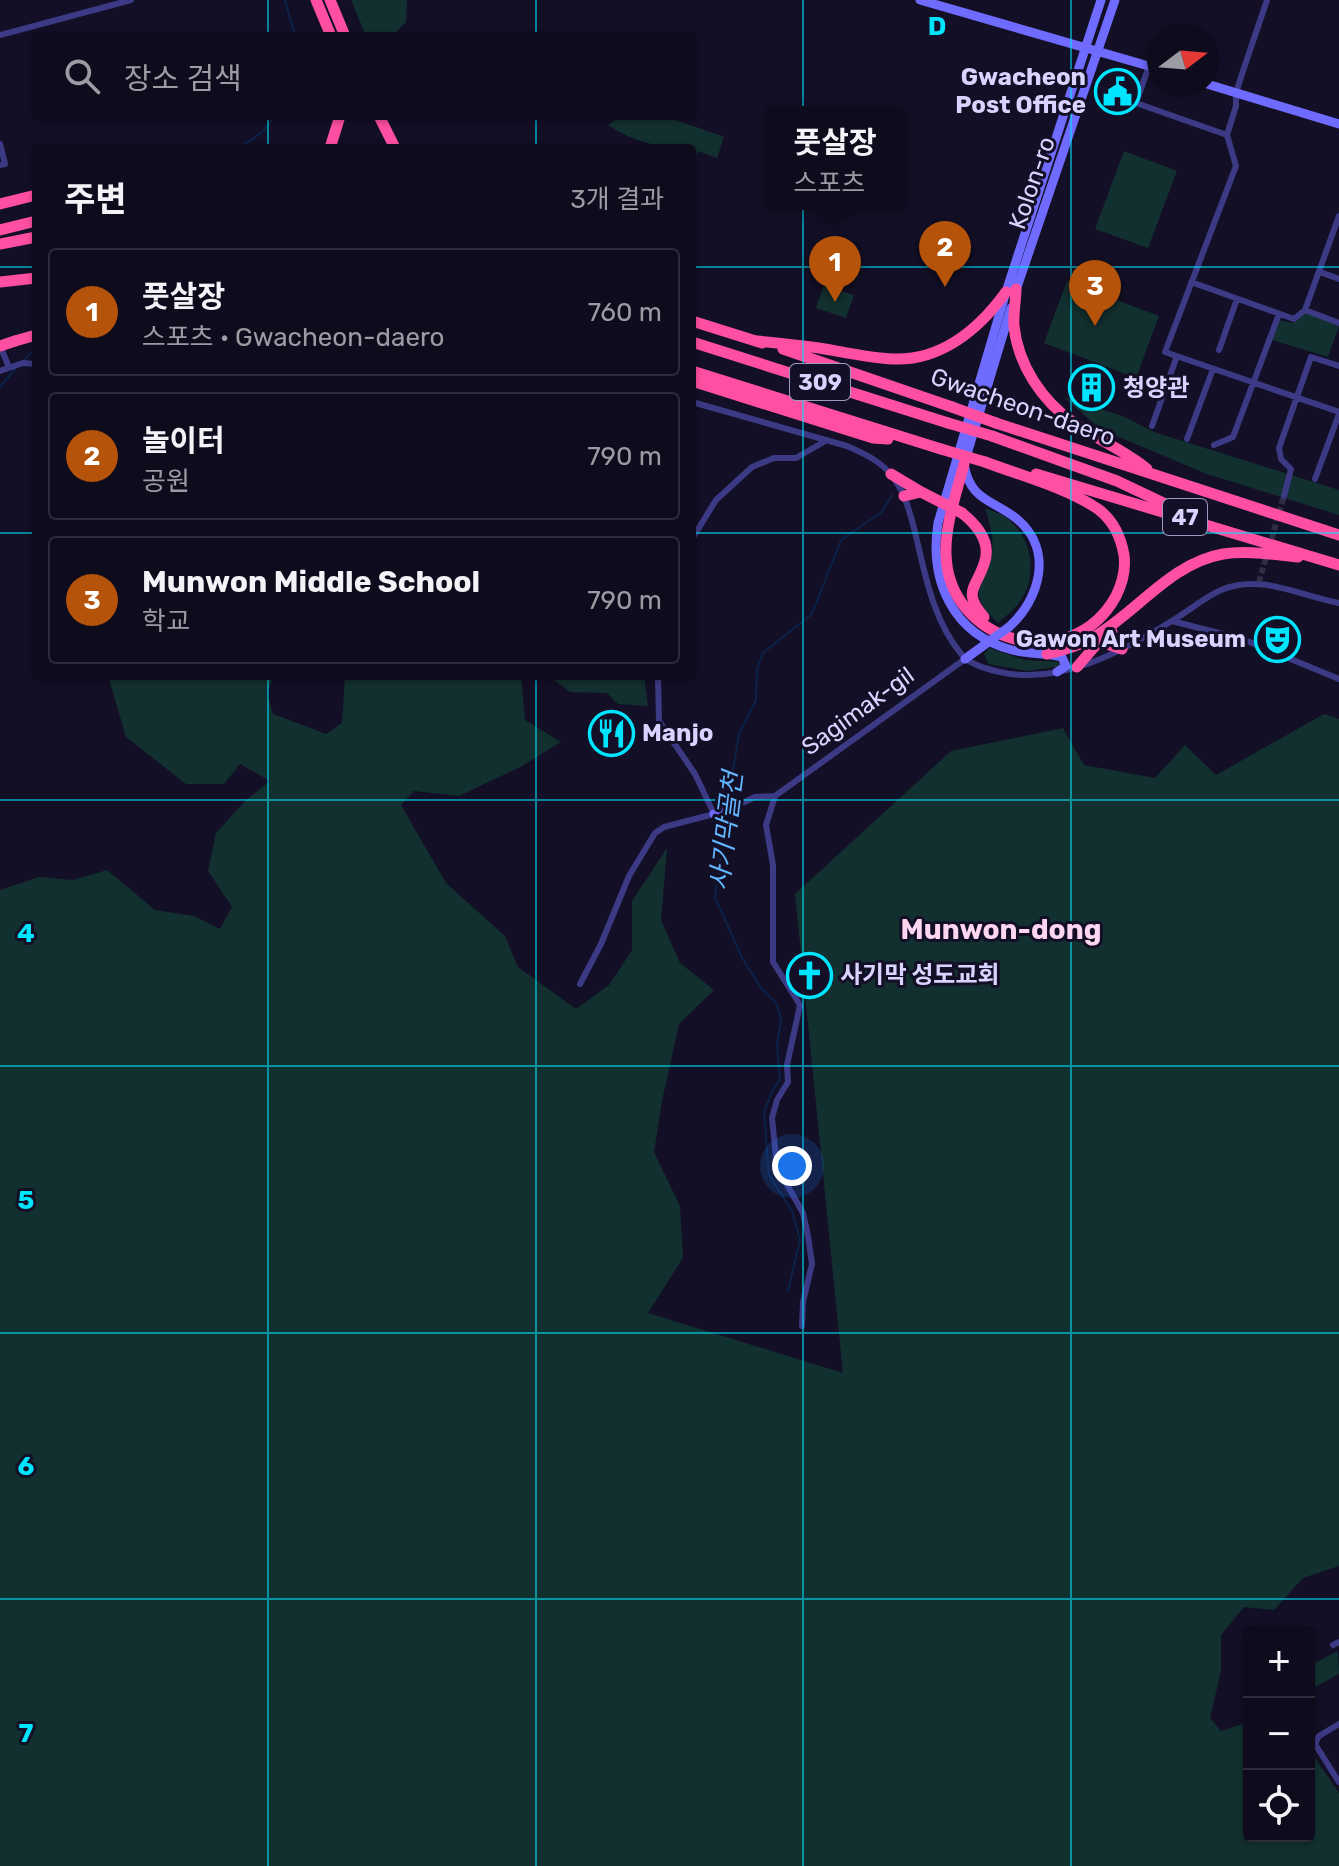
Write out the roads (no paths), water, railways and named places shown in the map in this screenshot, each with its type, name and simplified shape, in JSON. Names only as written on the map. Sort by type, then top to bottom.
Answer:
[{"type":"highway","points":[[316,0],[329,32]]},
{"type":"highway","points":[[330,0],[343,32]]},
{"type":"highway","points":[[332,144],[339,120]]},
{"type":"highway","points":[[381,120],[393,144]]},
{"type":"highway","points":[[0,204],[32,196]]},
{"type":"highway","points":[[0,230],[32,222]]},
{"type":"highway","points":[[3,243],[32,238]]},
{"type":"highway","points":[[0,282],[32,278]]},
{"type":"highway","points":[[757,341],[874,358],[919,356],[944,348],[968,333],[987,318],[1011,290]]},
{"type":"highway","points":[[1011,290],[1014,326],[1035,385],[1051,405],[1073,423],[1132,457],[1153,475]]},
{"type":"highway","name":"Gwacheon-daero","points":[[696,322],[1339,535]]},
{"type":"highway","points":[[0,346],[32,336]]},
{"type":"highway","name":"309","points":[[696,343],[992,436],[1117,481],[1204,522]]},
{"type":"highway","name":"47","points":[[696,372],[905,439],[1204,522],[1339,565]]},
{"type":"highway","points":[[696,382],[873,438],[905,439]]},
{"type":"highway","points":[[891,474],[975,523],[986,553],[971,596],[976,608],[989,623],[1028,642],[1049,643],[1087,629],[1110,606],[1126,568],[1116,529],[1099,510],[1065,492],[985,462]]},
{"type":"highway","points":[[964,464],[949,528],[946,553],[949,574],[956,592],[980,623],[991,631],[1009,632]]},
{"type":"highway","points":[[904,496],[921,492]]},
{"type":"highway","points":[[1047,654],[1071,649],[1095,637],[1174,576],[1200,561],[1225,553],[1318,559]]},
{"type":"highway","points":[[1114,623],[1108,641],[1110,645],[1122,649]]},
{"type":"highway","points":[[1077,667],[1114,623]]},
{"type":"street","points":[[0,35],[131,0]]},
{"type":"street","points":[[920,0],[1147,66]]},
{"type":"street","points":[[1057,672],[1066,666],[1062,657],[1014,650],[991,643],[970,629],[945,592],[934,547],[938,523],[1101,0]]},
{"type":"street","name":"Kolon-ro","points":[[1011,290],[1115,0]]},
{"type":"street","points":[[1267,0],[1236,93],[1236,106],[1227,135],[1236,166],[1165,352],[1339,413],[1315,479]]},
{"type":"street","points":[[1147,82],[1136,103],[1227,135]]},
{"type":"street","points":[[1219,88],[1339,124]]},
{"type":"street","points":[[0,144],[5,164],[0,165]]},
{"type":"street","points":[[1191,282],[1294,319],[1305,310],[1336,235],[1339,216]]},
{"type":"street","points":[[1320,272],[1339,279]]},
{"type":"street","points":[[965,659],[1009,632],[1037,589],[1041,571],[1029,534],[1017,519],[981,498],[970,487],[964,464],[1011,290]]},
{"type":"street","points":[[1219,350],[1237,299]]},
{"type":"street","points":[[1305,310],[1339,323]]},
{"type":"street","points":[[1214,445],[1233,437],[1279,314]]},
{"type":"street","points":[[0,346],[9,367]]},
{"type":"street","points":[[1152,426],[1177,356]]},
{"type":"street","points":[[1284,496],[1291,469],[1281,459],[1279,448],[1311,357],[1339,366]]},
{"type":"street","points":[[0,371],[23,363],[32,364]]},
{"type":"street","points":[[1187,439],[1213,369]]},
{"type":"street","points":[[696,403],[827,440],[868,456],[891,474],[904,496],[946,636],[965,659],[988,669],[1039,677],[1077,667],[1122,649],[1221,590],[1259,582],[1339,603]]},
{"type":"street","points":[[696,532],[716,500],[752,467],[774,458],[796,458],[827,440]]},
{"type":"street","points":[[1172,621],[1242,639],[1339,679]]},
{"type":"street","name":"Sagimak-gil","points":[[580,984],[601,944],[629,876],[655,833],[664,827],[738,806],[755,797],[775,796],[965,659]]},
{"type":"street","points":[[658,680],[659,721],[718,813]]},
{"type":"street","points":[[775,796],[766,825],[773,865],[773,962],[800,1005],[787,1065],[788,1082],[777,1100],[772,1118],[777,1167],[803,1213],[808,1236],[812,1264],[803,1302],[802,1326]]},
{"type":"street","points":[[1339,1724],[1319,1736],[1315,1744],[1339,1782]]},
{"type":"street","points":[[1331,1770],[1339,1765]]},
{"type":"waterway","points":[[285,0],[294,32]]},
{"type":"waterway","points":[[244,144],[256,137],[272,120]]},
{"type":"waterway","points":[[23,361],[32,351]]},
{"type":"waterway","points":[[0,387],[16,368]]},
{"type":"waterway","name":"사기막골천","points":[[727,806],[739,734],[756,700],[757,669],[763,653],[812,614],[841,540],[882,512],[892,495]]},
{"type":"waterway","name":"사기막골천","points":[[726,817],[715,897],[742,958],[762,989],[776,1003],[781,1019],[777,1046],[780,1079],[764,1112],[769,1175],[792,1211],[800,1240],[788,1291]]},
{"type":"tunnel","points":[[1259,582],[1284,496]]},
{"type":"place","name":"Gwacheon Post Office","points":[[1117,91]]},
{"type":"place","name":"놀이터","points":[[945,287]]},
{"type":"place","name":"풋살장","points":[[835,302]]},
{"type":"place","name":"Munwon Middle School","points":[[1095,326]]},
{"type":"place","name":"청양관","points":[[1092,388]]},
{"type":"place","name":"Gawon Art Museum","points":[[1277,639]]},
{"type":"place","name":"Manjo","points":[[611,733]]},
{"type":"place","name":"사기막 성도교회","points":[[809,975]]},
{"type":"district","name":"Munwon-dong","points":[[1001,929]]}]
